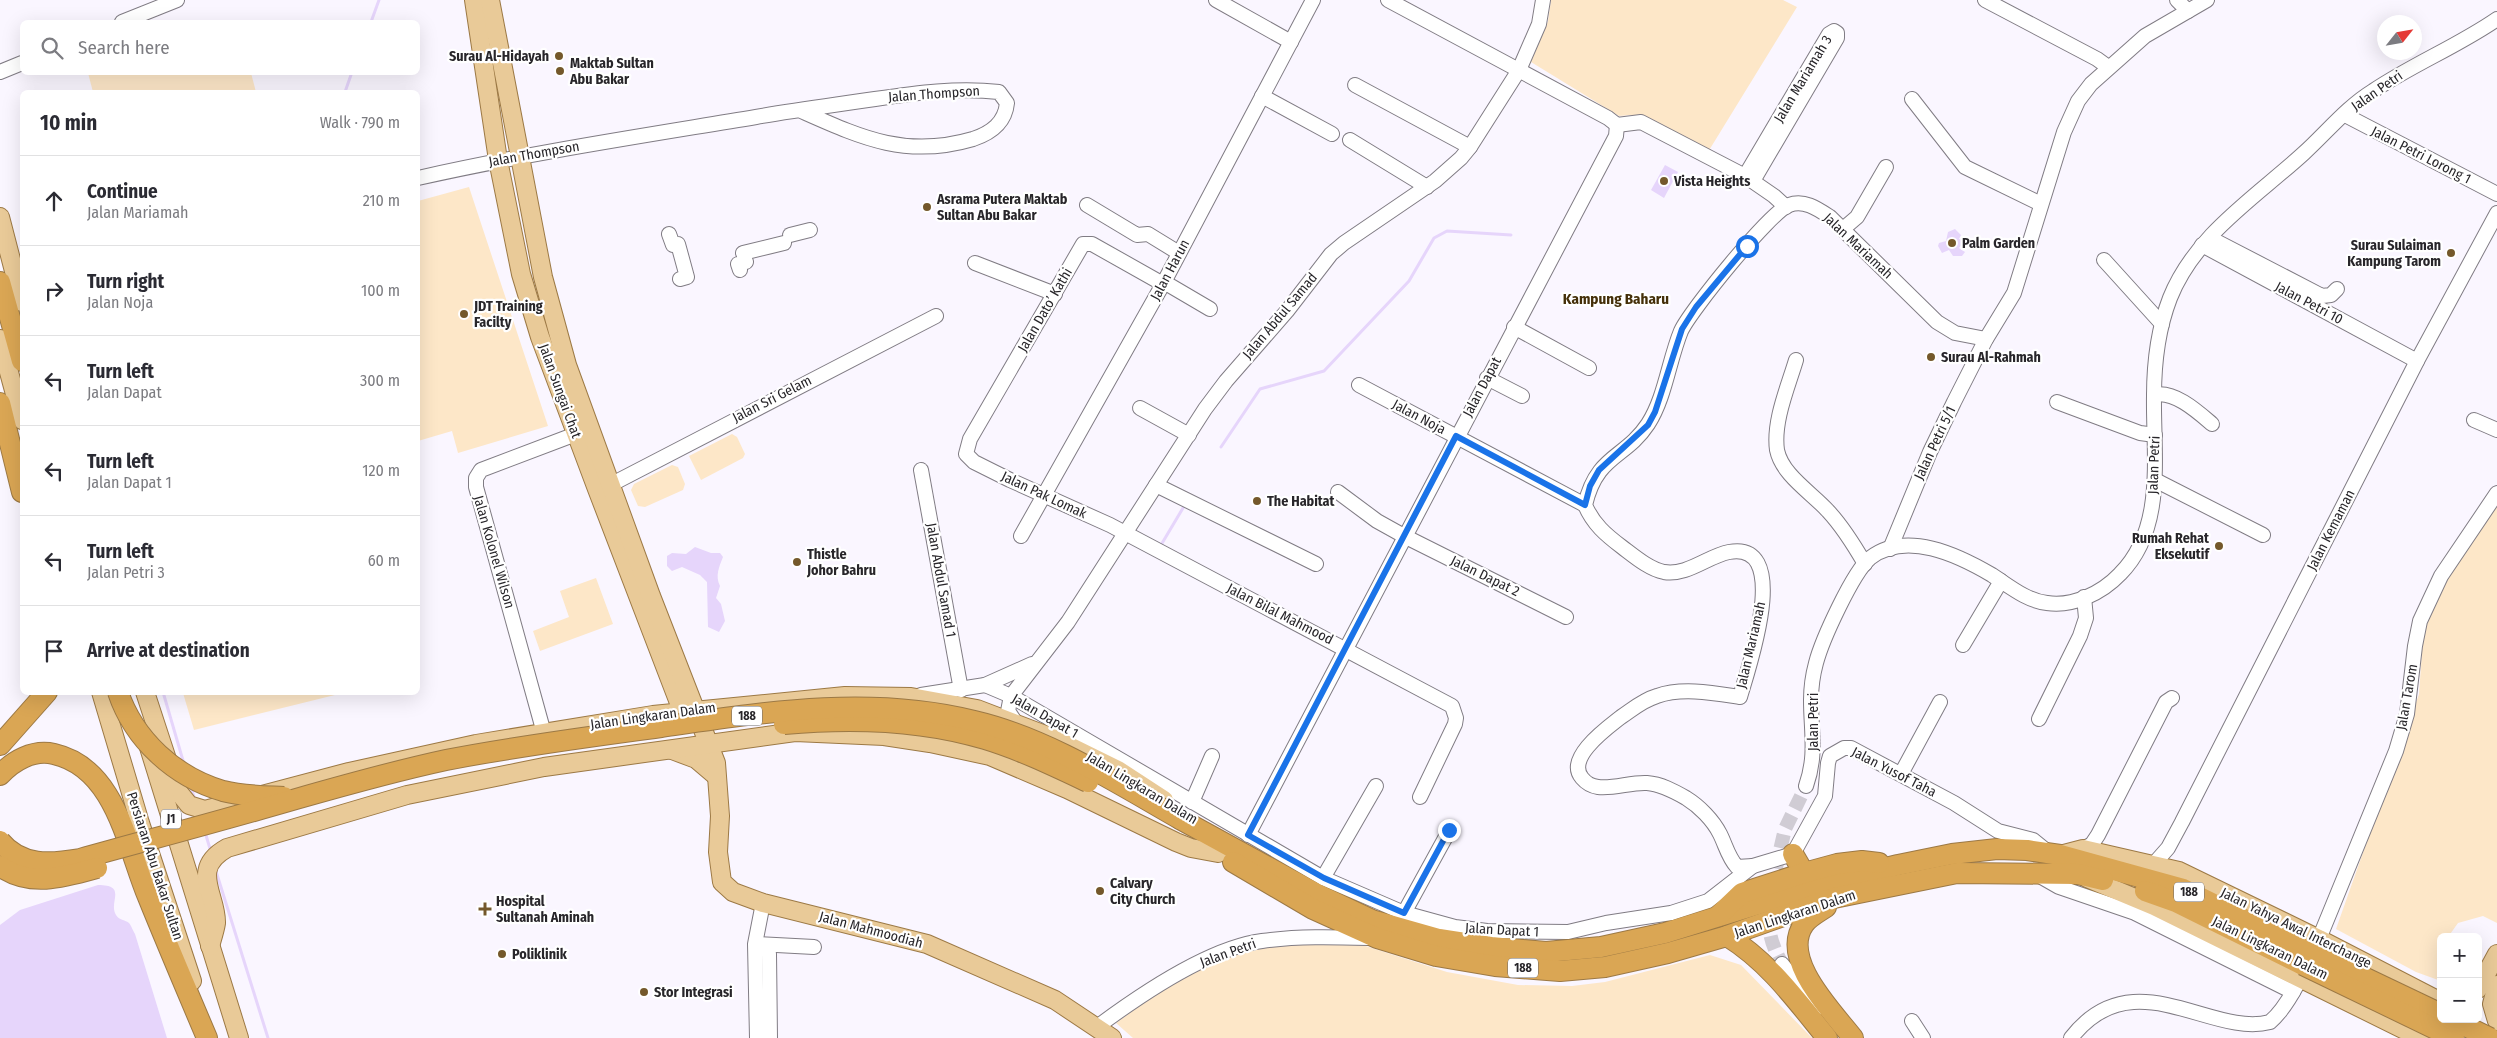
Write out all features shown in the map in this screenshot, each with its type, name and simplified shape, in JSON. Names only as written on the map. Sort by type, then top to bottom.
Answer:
[{"type":"highway","points":[[0,282],[20,354]]},
{"type":"highway","points":[[0,403],[20,484]]},
{"type":"highway","points":[[0,745],[44,695]]},
{"type":"highway","points":[[119,695],[131,720],[145,740],[161,757],[182,773],[223,791],[299,805]]},
{"type":"highway","name":"Jalan Lingkaran Dalam","points":[[299,805],[440,775],[572,753],[786,724],[878,722],[931,728],[984,739],[1038,759],[1178,823],[1372,920],[1439,938],[1491,947],[1546,952],[1601,947],[1665,933],[1829,882],[1898,865],[1952,854],[1997,849],[2027,850],[2055,854],[2183,889],[2305,965],[2437,1013]]},
{"type":"highway","points":[[0,776],[15,762],[35,754],[48,752],[77,762],[91,773],[103,788],[125,833],[143,885],[207,1038]]},
{"type":"highway","points":[[0,841],[7,849],[21,858],[37,863],[56,863],[80,859],[299,805]]},
{"type":"highway","points":[[0,866],[23,877],[42,879],[62,877],[299,805]]},
{"type":"highway","name":"Jalan Lingkaran Dalam","points":[[1178,823],[1218,853],[1314,910],[1377,938],[1436,956],[1494,966],[1560,971],[1605,967],[1668,953],[1727,936],[1842,896],[1958,873],[2078,874],[2144,890],[2176,902],[2454,1038]]},
{"type":"highway","points":[[1792,854],[1804,873]]},
{"type":"highway","points":[[1715,919],[1742,893],[1804,873],[1837,864],[1862,861],[1898,865]]},
{"type":"highway","points":[[1842,896],[1804,924],[1799,940],[1799,953],[1800,964],[1806,976],[1853,1038]]},
{"type":"highway","points":[[1727,936],[1752,951],[1774,973],[1827,1038]]},
{"type":"highway","points":[[2459,1023],[2490,1038]]},
{"type":"main road","name":"Jalan Sungai Chat","points":[[474,0],[498,160],[521,274],[540,337],[664,666],[689,711]]},
{"type":"main road","name":"Jalan Sungai Chat","points":[[490,0],[518,156],[543,277],[562,346],[580,404],[689,711]]},
{"type":"main road","points":[[0,216],[20,288]]},
{"type":"main road","points":[[0,339],[20,413]]},
{"type":"main road","points":[[653,715],[663,706],[666,697],[664,666]]},
{"type":"main road","name":"Persiaran Abu Bakar Sultan","points":[[103,695],[158,879],[211,1038]]},
{"type":"main road","name":"Persiaran Abu Bakar Sultan","points":[[133,695],[239,1038]]},
{"type":"main road","name":"Jalan Lingkaran Dalam","points":[[146,695],[175,785],[197,807],[406,759],[544,732],[653,715],[845,696],[911,697],[977,709],[1016,722],[1053,738],[1118,770],[1267,866]]},
{"type":"main road","name":"Jalan Mahmoodiah","points":[[689,711],[703,744],[707,764],[716,776],[720,816],[718,852],[722,882],[733,892],[763,903],[927,944],[1055,1000],[1112,1038]]},
{"type":"main road","name":"Jalan Lingkaran Dalam","points":[[210,946],[216,923],[207,888],[214,859],[227,848],[400,796],[544,767],[795,732],[860,733],[961,749],[1018,766],[1176,842],[1191,848],[1218,853]]},
{"type":"main road","points":[[669,750],[696,759],[716,776],[724,756],[750,738]]},
{"type":"main road","points":[[400,796],[391,785],[389,778],[391,771],[396,765],[406,759]]},
{"type":"main road","name":"Jalan Yahya Awal Interchange","points":[[2055,854],[2083,849],[2179,872],[2305,965],[2414,1037]]},
{"type":"main road","points":[[2497,954],[2485,983],[2497,1021]]},
{"type":"main road","name":"Jalan Yahya Awal Interchange","points":[[2305,965],[2386,973],[2436,996]]},
{"type":"main road","points":[[2414,1037],[2429,1032],[2437,1018],[2434,1004],[2436,996]]},
{"type":"main road","points":[[2454,1038],[2460,1023]]},
{"type":"main road","points":[[2481,1023],[2497,1031]]},
{"type":"street","points":[[127,20],[177,0]]},
{"type":"street","points":[[1216,0],[1291,42]]},
{"type":"street","name":"Jalan Harun","points":[[1021,536],[1163,283],[1313,0]]},
{"type":"street","points":[[1388,0],[1617,125],[1641,122],[1749,179],[1786,207],[1747,246],[1696,307],[1682,329],[1655,412],[1648,425],[1599,470],[1590,486],[1585,505]]},
{"type":"street","name":"Jalan Abdul Samad","points":[[1012,696],[1068,622],[1189,434],[1226,381],[1287,311],[1331,254],[1344,243],[1427,187],[1470,148],[1519,70],[1539,24],[1543,0]]},
{"type":"street","points":[[1985,0],[2108,67]]},
{"type":"street","points":[[2177,0],[2188,11]]},
{"type":"street","points":[[1986,339],[2014,293],[2066,124],[2078,101],[2108,67],[2145,36],[2207,0]]},
{"type":"street","name":"Jalan Petri","points":[[1806,786],[1813,768],[1811,698],[1816,662],[1851,585],[1865,564],[1870,559],[1900,545],[1915,545],[1945,554],[1980,568],[2028,598],[2048,604],[2070,602],[2084,597],[2104,588],[2122,573],[2140,544],[2151,511],[2155,480],[2154,395],[2156,358],[2162,324],[2179,279],[2206,242],[2233,214],[2344,115],[2355,102],[2434,54],[2473,36],[2497,19]]},
{"type":"street","name":"Jalan Mariamah 3","points":[[1834,31],[1837,33],[1837,38],[1749,179],[1829,34],[1834,31]]},
{"type":"street","points":[[0,72],[20,64]]},
{"type":"street","points":[[1355,84],[1470,148]]},
{"type":"street","name":"Jalan Thompson","points":[[420,178],[518,156],[799,110],[914,94],[966,90],[999,92],[1007,103],[1006,113],[1001,123],[984,136],[960,143],[928,148],[914,148],[870,140],[799,110]]},
{"type":"street","points":[[1262,96],[1332,134]]},
{"type":"street","points":[[1912,99],[1965,167],[2041,204]]},
{"type":"street","name":"Jalan Petri Lorong 1","points":[[2344,115],[2497,194]]},
{"type":"street","name":"Jalan Dapat","points":[[1248,835],[1456,436],[1616,136],[1617,125]]},
{"type":"street","points":[[1350,140],[1427,187]]},
{"type":"street","points":[[1843,229],[1857,217],[1886,167]]},
{"type":"street","name":"Jalan Mariamah","points":[[1786,207],[1796,204],[1814,206],[1843,229],[1937,322],[1955,333],[1986,339]]},
{"type":"street","points":[[1087,205],[1137,235],[1148,234],[1179,253]]},
{"type":"street","name":"Jalan Kemaman","points":[[2153,865],[2168,848],[2417,361],[2497,213]]},
{"type":"street","points":[[742,260],[810,230]]},
{"type":"street","points":[[669,234],[673,246],[678,244],[687,277],[680,279]]},
{"type":"street","points":[[2206,242],[2322,296],[2331,295],[2337,289]]},
{"type":"street","name":"Jalan Petri 10","points":[[2206,242],[2417,361]]},
{"type":"street","name":"Jalan Dato’ Kathi","points":[[966,454],[970,439],[1081,248],[1087,243],[1163,283]]},
{"type":"street","points":[[8,246],[20,259]]},
{"type":"street","points":[[2104,260],[2162,324]]},
{"type":"street","points":[[975,263],[1055,294]]},
{"type":"street","points":[[1163,283],[1210,309]]},
{"type":"street","name":"Jalan Sri Gelam","points":[[610,485],[752,409],[936,316]]},
{"type":"street","points":[[1514,327],[1589,368]]},
{"type":"street","name":"Jalan Petri 5/1","points":[[1890,549],[1930,452],[1986,339]]},
{"type":"street","points":[[1796,360],[1783,404],[1778,450],[1784,466],[1828,510],[1851,540],[1865,564]]},
{"type":"street","points":[[1487,378],[1522,396]]},
{"type":"street","name":"Jalan Noja","points":[[1359,384],[1585,505]]},
{"type":"street","points":[[2154,395],[2165,393],[2194,408],[2212,424]]},
{"type":"street","points":[[2057,402],[2140,433],[2155,435]]},
{"type":"street","points":[[1140,408],[1189,434]]},
{"type":"street","points":[[2474,420],[2497,430]]},
{"type":"street","name":"Jalan Kolonel Wilson","points":[[544,732],[476,487],[476,478],[481,470],[576,434]]},
{"type":"street","name":"Jalan Pak Lomak","points":[[966,454],[974,462],[1125,533]]},
{"type":"street","name":"Jalan Abdul Samad 1","points":[[921,470],[961,690]]},
{"type":"street","points":[[2155,480],[2263,536]]},
{"type":"street","points":[[1157,484],[1316,564]]},
{"type":"street","name":"Jalan Dapat 2","points":[[1338,492],[1377,521],[1404,536],[1566,616]]},
{"type":"street","name":"Jalan Tarom","points":[[2233,1036],[2256,1031],[2270,1023],[2280,1013],[2305,965],[2396,751],[2407,714],[2420,621],[2441,576],[2497,493]]},
{"type":"street","name":"Jalan Mariamah","points":[[1585,505],[1595,524],[1607,536],[1644,562],[1664,572],[1691,568],[1713,557],[1736,551],[1753,556],[1761,568],[1763,600],[1755,640],[1740,696],[1691,692],[1658,695],[1642,702],[1608,727],[1590,744],[1580,758],[1578,767],[1580,776],[1588,784],[1599,787],[1647,783],[1674,792],[1688,800],[1709,819],[1720,833],[1726,850],[1737,867],[1753,866]]},
{"type":"street","name":"Jalan Bilal Mahmood","points":[[1125,533],[1346,648],[1452,706],[1456,718],[1455,724],[1420,797]]},
{"type":"street","points":[[1963,645],[2001,581]]},
{"type":"street","points":[[2039,719],[2080,636],[2086,618],[2084,597]]},
{"type":"street","name":"Jalan Abdul Samad","points":[[911,697],[985,685],[1036,662]]},
{"type":"street","name":"Jalan Dapat 1","points":[[985,685],[1012,696],[1324,878],[1404,913],[1455,927],[1479,930],[1568,932],[1613,921],[1671,914],[1708,901],[1753,866],[1792,854]]},
{"type":"street","points":[[1012,696],[1008,711],[1016,722]]},
{"type":"street","points":[[2083,849],[2092,844],[2098,835],[2166,702],[2172,698]]},
{"type":"street","points":[[1901,774],[1940,702]]},
{"type":"street","name":"Jalan Yusof Taha","points":[[1792,854],[1825,796],[1830,756],[1837,751],[1851,748],[1954,803],[1998,831],[2033,840],[2055,854]]},
{"type":"street","points":[[1192,802],[1212,756]]},
{"type":"street","points":[[1324,878],[1376,786]]},
{"type":"street","points":[[1404,913],[1449,830]]},
{"type":"street","points":[[2098,835],[2110,854]]},
{"type":"street","points":[[2168,848],[2171,859],[2179,872]]},
{"type":"street","name":"Jalan Mariamah","points":[[1725,889],[1726,850]]},
{"type":"street","points":[[2035,873],[2059,887],[2136,913],[2305,965]]},
{"type":"street","points":[[758,1038],[761,945],[758,922],[763,903]]},
{"type":"street","name":"Jalan Petri","points":[[1097,1027],[1144,995],[1196,964],[1260,941],[1322,936],[1377,938]]},
{"type":"street","points":[[761,945],[814,947]]},
{"type":"street","points":[[761,945],[769,954],[770,1038]]},
{"type":"street","points":[[1782,964],[1841,1038]]},
{"type":"street","points":[[2072,1038],[2084,1025],[2099,1016],[2130,1008],[2148,1010],[2194,1026]]},
{"type":"street","points":[[1912,1021],[1923,1038]]},
{"type":"shaded area","points":[[1551,0],[1783,0],[1797,7],[1708,152],[1632,115],[1619,116],[1531,62],[1548,21]]},
{"type":"shaded area","points":[[89,75],[252,75],[255,90],[92,90]]},
{"type":"shaded area","name":"Vista Heights","points":[[1665,165],[1678,172],[1664,198],[1651,190]]},
{"type":"shaded area","name":"JDT Training Facilty","points":[[469,187],[548,426],[458,453],[452,431],[420,440],[420,200]]},
{"type":"shaded area","name":"Palm Garden","points":[[1955,229],[1961,235],[1959,239],[1965,241],[1959,248],[1965,252],[1962,256],[1953,256],[1949,250],[1942,253],[1938,246],[1939,243],[1946,241],[1948,232]]},
{"type":"shaded area","points":[[732,434],[737,437],[745,454],[743,458],[701,480],[689,456]]},
{"type":"shaded area","points":[[672,465],[678,467],[685,484],[683,490],[645,507],[638,506],[631,490],[634,484]]},
{"type":"shaded area","points":[[2497,499],[2497,923],[2483,916],[2458,923],[2451,933],[2437,933],[2437,980],[2416,972],[2336,929],[2419,694],[2424,623],[2431,599]]},
{"type":"shaded area","points":[[695,547],[711,553],[720,553],[723,557],[718,572],[720,586],[716,598],[721,604],[725,621],[719,632],[708,627],[707,582],[700,575],[682,567],[672,571],[667,566],[667,556],[672,553],[686,554]]},
{"type":"shaded area","points":[[596,578],[613,624],[540,651],[533,631],[569,617],[560,591]]},
{"type":"shaded area","points":[[184,695],[335,695],[194,730]]},
{"type":"shaded area","points":[[98,885],[107,886],[115,891],[114,910],[116,915],[129,923],[135,934],[167,1038],[0,1038],[0,925],[20,910]]},
{"type":"shaded area","points":[[1316,941],[1356,943],[1447,972],[1518,985],[1572,986],[1605,982],[1710,955],[1741,965],[1812,1038],[1133,1038],[1116,1023],[1176,979],[1258,946]]},
{"type":"waterway","points":[[372,20],[379,0]]},
{"type":"waterway","points":[[346,90],[351,75]]},
{"type":"waterway","points":[[1221,447],[1260,389],[1324,371],[1409,281],[1434,238],[1447,231],[1511,235]]},
{"type":"waterway","points":[[1161,545],[1183,508]]},
{"type":"waterway","points":[[164,695],[184,764]]},
{"type":"waterway","points":[[191,787],[195,800]]},
{"type":"waterway","points":[[205,832],[211,852]]},
{"type":"waterway","points":[[215,868],[268,1038]]},
{"type":"tunnel","points":[[1771,889],[1785,829],[1806,786]]},
{"type":"tunnel","points":[[1769,915],[1769,928],[1772,940],[1782,964]]},
{"type":"place","name":"Surau Al-Hidayah","points":[[559,56]]},
{"type":"place","name":"Maktab Sultan Abu Bakar","points":[[560,71]]},
{"type":"place","name":"Vista Heights","points":[[1664,181]]},
{"type":"place","name":"Asrama Putera Maktab Sultan Abu Bakar","points":[[927,207]]},
{"type":"place","name":"Palm Garden","points":[[1952,243]]},
{"type":"place","name":"Surau Sulaiman Kampung Tarom","points":[[2451,253]]},
{"type":"place","name":"JDT Training Facilty","points":[[464,314]]},
{"type":"place","name":"Surau Al-Rahmah","points":[[1931,357]]},
{"type":"place","name":"The Habitat","points":[[1257,501]]},
{"type":"place","name":"Rumah Rehat Eksekutif","points":[[2219,546]]},
{"type":"place","name":"Thistle Johor Bahru","points":[[797,562]]},
{"type":"place","name":"Calvary City Church","points":[[1100,891]]},
{"type":"place","name":"Hospital Sultanah Aminah","points":[[485,909]]},
{"type":"place","name":"Poliklinik","points":[[502,954]]},
{"type":"place","name":"Stor Integrasi","points":[[644,992]]},
{"type":"district","name":"Kampung Baharu","points":[[1616,299]]},
{"type":"route","points":[[1449,830],[1404,913],[1324,878],[1248,835],[1456,436],[1585,505],[1590,486],[1599,470],[1648,425],[1655,412],[1682,329],[1696,307],[1747,246]]}]
